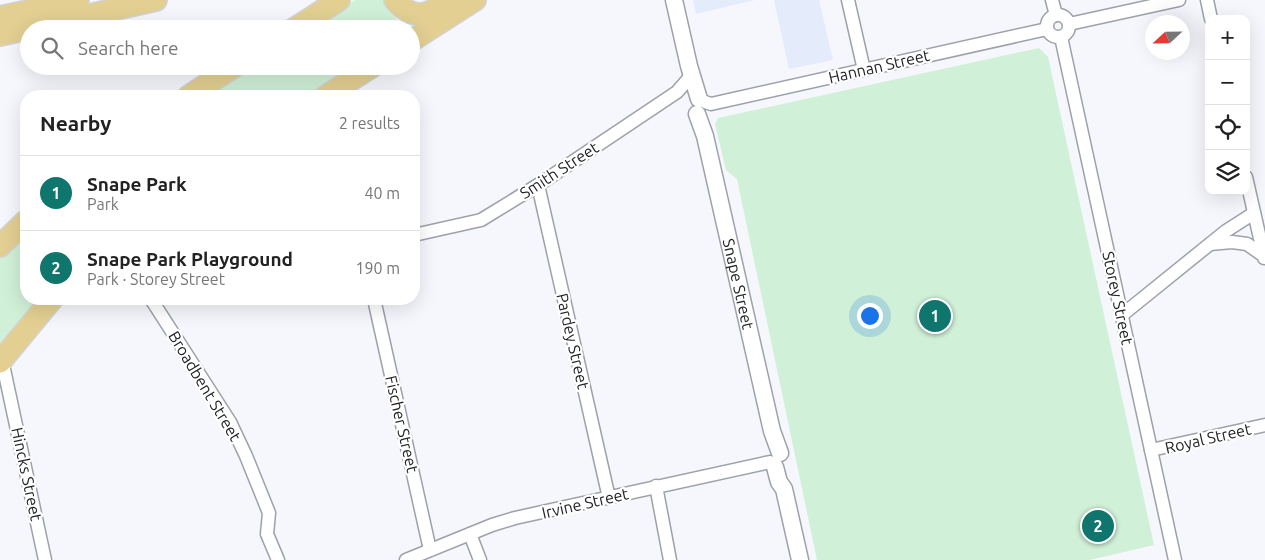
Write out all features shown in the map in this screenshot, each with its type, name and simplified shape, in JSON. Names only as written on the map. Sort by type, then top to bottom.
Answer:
[{"type":"main road","points":[[0,17],[78,0]]},
{"type":"main road","points":[[64,20],[156,0]]},
{"type":"main road","points":[[308,20],[339,0]]},
{"type":"main road","points":[[395,0],[407,12],[423,15],[451,0]]},
{"type":"main road","points":[[420,35],[475,0]]},
{"type":"main road","points":[[0,34],[20,30]]},
{"type":"main road","points":[[199,90],[222,75]]},
{"type":"main road","points":[[337,90],[359,75]]},
{"type":"main road","points":[[0,246],[20,227]]},
{"type":"main road","points":[[1,361],[47,305]]},
{"type":"street","name":"Snape Street","points":[[674,0],[690,71],[702,106],[705,136],[772,431],[770,442],[780,482],[784,489],[800,560]]},
{"type":"street","points":[[848,0],[864,70]]},
{"type":"street","points":[[1052,0],[1056,16]]},
{"type":"street","points":[[1068,24],[1179,0]]},
{"type":"street","points":[[1207,0],[1210,15]]},
{"type":"street","points":[[1056,16],[1064,17],[1068,24],[1067,32],[1060,37],[1052,36],[1047,29],[1049,20],[1056,16]]},
{"type":"street","name":"Hannan Street","points":[[702,106],[1047,29]]},
{"type":"street","name":"Storey Street","points":[[1060,37],[1175,560]]},
{"type":"street","name":"Smith Street","points":[[420,234],[481,220],[538,185],[678,92],[690,71]]},
{"type":"street","name":"Pardey Street","points":[[538,185],[609,498]]},
{"type":"street","points":[[1250,194],[1264,259]]},
{"type":"street","points":[[1122,315],[1210,244],[1254,212]]},
{"type":"street","points":[[1210,244],[1232,242],[1247,244],[1264,259]]},
{"type":"street","name":"Broadbent Street","points":[[155,305],[230,422],[250,464],[269,513],[267,534],[278,560]]},
{"type":"street","name":"Fischer Street","points":[[375,305],[430,550]]},
{"type":"street","name":"Hincks Street","points":[[1,361],[45,560]]},
{"type":"street","name":"Royal Street","points":[[1151,450],[1265,425]]},
{"type":"street","name":"Irvine Street","points":[[406,560],[515,518],[776,461]]},
{"type":"street","points":[[656,486],[670,560]]},
{"type":"street","points":[[470,534],[480,560]]},
{"type":"shaded area","points":[[693,0],[755,0],[696,14]]},
{"type":"shaded area","points":[[774,0],[819,0],[833,60],[789,69]]},
{"type":"green space","points":[[355,0],[384,0],[397,20],[323,20]]},
{"type":"green space","points":[[1039,48],[1048,57],[1154,545],[1090,560],[817,560],[737,179],[726,170],[715,124],[718,118]]},
{"type":"green space","points":[[232,75],[344,75],[321,90],[210,90]]},
{"type":"green space","points":[[20,238],[20,305],[38,305],[0,355],[0,258]]},
{"type":"place","name":"Snape Park","points":[[935,316]]},
{"type":"place","name":"Snape Park Playground","points":[[1098,526]]}]
